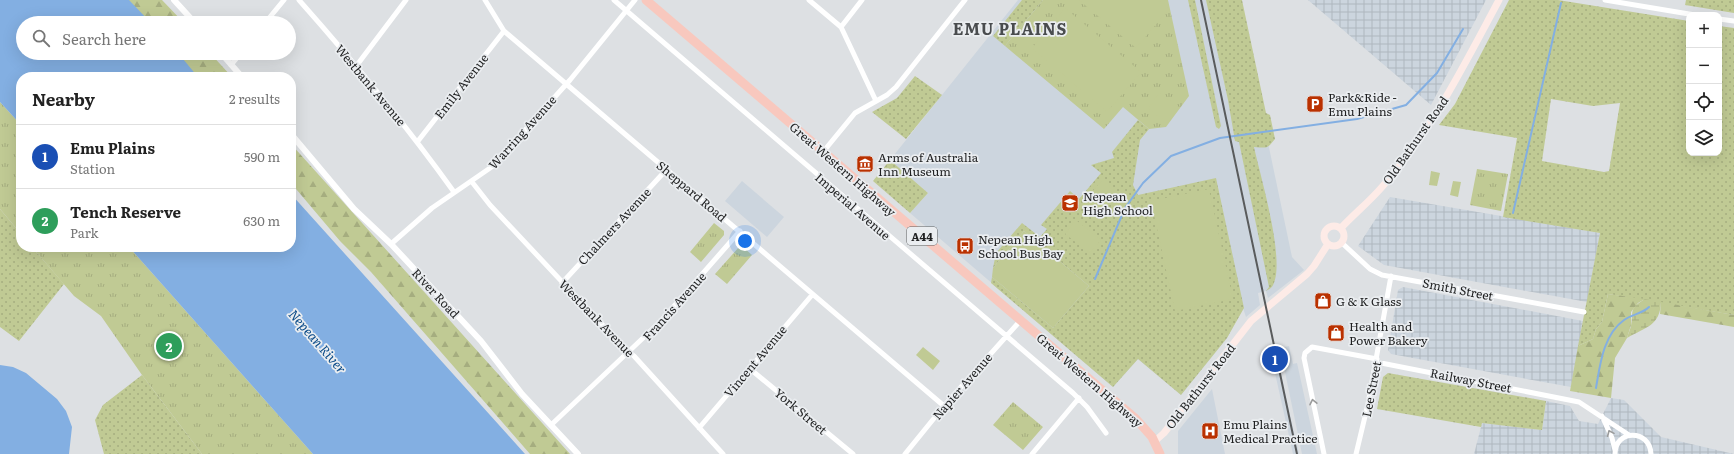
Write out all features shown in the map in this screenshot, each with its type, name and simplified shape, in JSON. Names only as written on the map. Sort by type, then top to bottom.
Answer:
[{"type":"highway","name":"Great Western Highway","points":[[646,0],[1136,419],[1154,442],[1160,454]]},
{"type":"main road","name":"Old Bathurst Road","points":[[1341,228],[1382,187],[1429,125],[1462,70],[1499,0]]},
{"type":"main road","points":[[1332,226],[1341,228],[1344,237],[1342,243],[1337,246],[1328,244],[1324,237],[1326,229],[1332,226]]},
{"type":"main road","name":"Old Bathurst Road","points":[[1154,442],[1164,433],[1251,321],[1307,274],[1328,244]]},
{"type":"street","points":[[174,0],[189,16]]},
{"type":"street","points":[[271,16],[284,0]]},
{"type":"street","name":"Westbank Avenue","points":[[298,0],[356,65],[418,142],[454,192]]},
{"type":"street","points":[[356,65],[406,0]]},
{"type":"street","name":"Sheppard Road","points":[[485,0],[504,31],[567,83],[740,231],[812,295],[944,406]]},
{"type":"street","name":"Imperial Avenue","points":[[614,0],[1079,398],[1106,433]]},
{"type":"street","name":"Warring Avenue","points":[[391,244],[429,210],[454,192],[472,182],[493,166],[567,83],[635,0]]},
{"type":"street","points":[[809,0],[841,27],[876,101]]},
{"type":"street","points":[[841,27],[862,0]]},
{"type":"street","points":[[823,152],[851,117],[887,95],[896,87],[965,0]]},
{"type":"street","points":[[1605,0],[1686,14]]},
{"type":"street","points":[[1722,19],[1734,21]]},
{"type":"street","name":"Emily Avenue","points":[[418,142],[504,31]]},
{"type":"street","points":[[227,60],[238,72]]},
{"type":"street","points":[[232,65],[236,60]]},
{"type":"street","name":"River Road","points":[[296,140],[344,198],[391,244],[481,341],[522,394],[578,454]]},
{"type":"street","name":"Chalmers Avenue","points":[[562,283],[667,170]]},
{"type":"street","name":"Westbank Avenue","points":[[472,182],[490,205],[723,454]]},
{"type":"street","name":"Francis Avenue","points":[[551,425],[630,353],[662,321],[740,231]]},
{"type":"street","name":"Smith Street","points":[[1342,243],[1370,269],[1391,276],[1584,312]]},
{"type":"street","name":"Lee Street","points":[[1356,454],[1377,360],[1391,276]]},
{"type":"street","name":"Vincent Avenue","points":[[699,428],[812,295]]},
{"type":"street","name":"Napier Avenue","points":[[905,454],[944,406],[1021,320]]},
{"type":"street","name":"Railway Street","points":[[1324,454],[1304,358],[1308,348],[1377,360],[1579,402],[1602,415],[1629,435],[1637,435],[1645,440],[1650,448],[1651,454]]},
{"type":"street","name":"York Street","points":[[750,368],[853,454]]},
{"type":"street","points":[[1032,454],[1079,398]]},
{"type":"street","points":[[1602,415],[1612,438],[1615,453]]},
{"type":"street","points":[[1615,453],[1619,441],[1629,435]]},
{"type":"shaded area","name":"Nepean High School","points":[[1018,0],[1238,0],[1292,257],[1304,270],[1268,298],[1266,291],[1258,293],[1260,305],[1246,317],[1243,308],[1227,338],[1181,395],[1138,359],[1113,387],[910,213],[928,193],[890,160]]},
{"type":"shaded area","points":[[1308,0],[1486,0],[1431,105]]},
{"type":"shaded area","points":[[742,181],[784,217],[767,237],[725,201]]},
{"type":"shaded area","points":[[1390,197],[1600,233],[1587,302],[1384,265],[1358,246]]},
{"type":"shaded area","points":[[1403,287],[1583,321],[1571,387],[1391,354],[1388,350],[1398,290]]},
{"type":"shaded area","points":[[1275,344],[1299,454],[1293,454],[1269,346]]},
{"type":"shaded area","points":[[1289,346],[1293,364],[1297,363],[1317,454],[1302,454],[1280,348]]},
{"type":"shaded area","points":[[1212,389],[1225,454],[1178,454],[1178,431]]},
{"type":"shaded area","points":[[1611,398],[1624,400],[1661,437],[1734,454],[1474,454],[1482,423],[1542,430],[1546,401],[1570,406],[1579,421],[1598,424]]},
{"type":"green space","points":[[127,0],[162,0],[177,16],[142,16]]},
{"type":"green space","points":[[1022,0],[1043,0],[1005,46],[993,36]]},
{"type":"green space","points":[[1043,0],[1168,0],[1189,96],[1166,127],[1149,129],[1123,107],[1104,129],[1005,46]]},
{"type":"green space","points":[[1079,0],[1159,0],[1169,9],[1136,48]]},
{"type":"green space","points":[[1188,0],[1195,0],[1221,126],[1219,129],[1216,127]]},
{"type":"green space","points":[[1206,0],[1242,0],[1266,113],[1270,115],[1275,139],[1266,147],[1254,147],[1271,218],[1276,257],[1276,273],[1273,285],[1266,291],[1269,287],[1239,142],[1235,141],[1228,100]]},
{"type":"green space","points":[[1509,0],[1558,0],[1686,21],[1686,156],[1722,156],[1722,26],[1734,28],[1734,315],[1608,294],[1602,322],[1596,329],[1593,339],[1578,346],[1600,233],[1503,217],[1517,138],[1439,125],[1455,104]],"holes":[[[1551,99],[1593,106],[1620,103],[1609,171],[1604,172],[1542,161]]]},
{"type":"green space","points":[[1686,0],[1734,0],[1734,13],[1685,5]]},
{"type":"green space","points":[[1065,8],[1141,72],[1107,112],[1032,48]]},
{"type":"green space","points":[[182,60],[216,60],[227,72],[192,72]]},
{"type":"green space","points":[[915,76],[942,95],[906,139],[872,112],[897,98]]},
{"type":"green space","points":[[1159,93],[1179,107],[1168,123],[1148,109]]},
{"type":"green space","points":[[0,102],[16,120],[16,228],[0,209]]},
{"type":"green space","points":[[1138,120],[1149,129],[1140,140],[1133,185],[1138,195],[1216,178],[1244,308],[1227,338],[1181,395],[1138,359],[1113,387],[991,283],[992,277],[1053,328],[1089,286],[1024,231],[993,268],[996,253],[1022,223],[1040,237],[1047,229],[1041,225],[1070,191],[1079,199],[1101,173],[1091,165],[1114,158],[1112,152]]},
{"type":"green space","points":[[296,150],[570,454],[530,454],[371,272],[340,241],[296,189]]},
{"type":"green space","points":[[890,160],[928,193],[910,213],[873,181]]},
{"type":"green space","points":[[1477,169],[1508,174],[1501,211],[1470,205]]},
{"type":"green space","points":[[1431,171],[1440,173],[1437,186],[1429,185]]},
{"type":"green space","points":[[1102,180],[1117,193],[1097,218],[1081,205]]},
{"type":"green space","points":[[1453,181],[1461,182],[1458,197],[1450,195]]},
{"type":"green space","points":[[1209,189],[1233,299],[1175,311],[1151,201]]},
{"type":"green space","points":[[0,209],[16,228],[16,252],[36,252],[64,284],[19,341],[0,327]]},
{"type":"green space","points":[[1076,220],[1101,240],[1090,253],[1065,234]]},
{"type":"green space","points":[[714,223],[724,231],[724,235],[701,262],[690,252]]},
{"type":"green space","points":[[1024,231],[1089,286],[1053,328],[992,277],[993,268]]},
{"type":"green space","points":[[739,247],[743,247],[752,255],[727,284],[715,274]]},
{"type":"green space","points":[[36,252],[133,252],[313,454],[202,454],[142,375],[101,316],[74,296]]},
{"type":"green space","points":[[1608,294],[1645,299],[1638,303],[1631,312],[1631,325],[1627,338],[1615,358],[1611,398],[1570,391],[1578,346],[1593,339],[1596,329],[1602,322]]},
{"type":"green space","points":[[1645,299],[1661,302],[1658,316],[1651,325],[1627,338],[1634,308]]},
{"type":"green space","points":[[1661,302],[1734,315],[1734,327],[1660,314]]},
{"type":"green space","points":[[923,347],[940,361],[933,370],[916,355]]},
{"type":"green space","points":[[1388,373],[1546,401],[1542,430],[1482,423],[1481,427],[1377,409],[1383,377]]},
{"type":"green space","points":[[142,375],[202,454],[104,454],[95,420],[103,405]]},
{"type":"green space","points":[[1013,402],[1043,427],[1023,450],[993,425]]},
{"type":"water","points":[[0,0],[129,0],[144,16],[16,16],[16,60],[184,60],[194,72],[16,72],[16,120],[0,102]]},
{"type":"water","name":"Nepean River","points":[[296,200],[525,454],[313,454],[133,252],[296,252]]},
{"type":"water","points":[[0,365],[13,367],[26,373],[57,399],[66,411],[72,427],[69,454],[0,454]]},
{"type":"waterway","points":[[1513,213],[1561,3]]},
{"type":"waterway","points":[[1095,279],[1125,208],[1143,183],[1171,156],[1220,138],[1357,119],[1406,105],[1437,73],[1463,29]]},
{"type":"waterway","points":[[1596,388],[1604,351],[1611,334],[1624,320],[1649,307]]},
{"type":"railway","points":[[1201,0],[1297,454]]},
{"type":"place","name":"Park&Ride - Emu Plains","points":[[1315,104]]},
{"type":"place","name":"Arms of Australia Inn Museum","points":[[865,164]]},
{"type":"place","name":"Nepean High School","points":[[1070,203]]},
{"type":"place","name":"Nepean High School Bus Bay","points":[[965,246]]},
{"type":"place","name":"G & K Glass","points":[[1323,301]]},
{"type":"place","name":"Health and Power Bakery","points":[[1336,333]]},
{"type":"place","name":"Tench Reserve","points":[[169,346]]},
{"type":"place","name":"Emu Plains","points":[[1275,359]]},
{"type":"place","name":"Emu Plains Medical Practice","points":[[1210,431]]},
{"type":"district","name":"EMU PLAINS","points":[[1010,28]]}]
